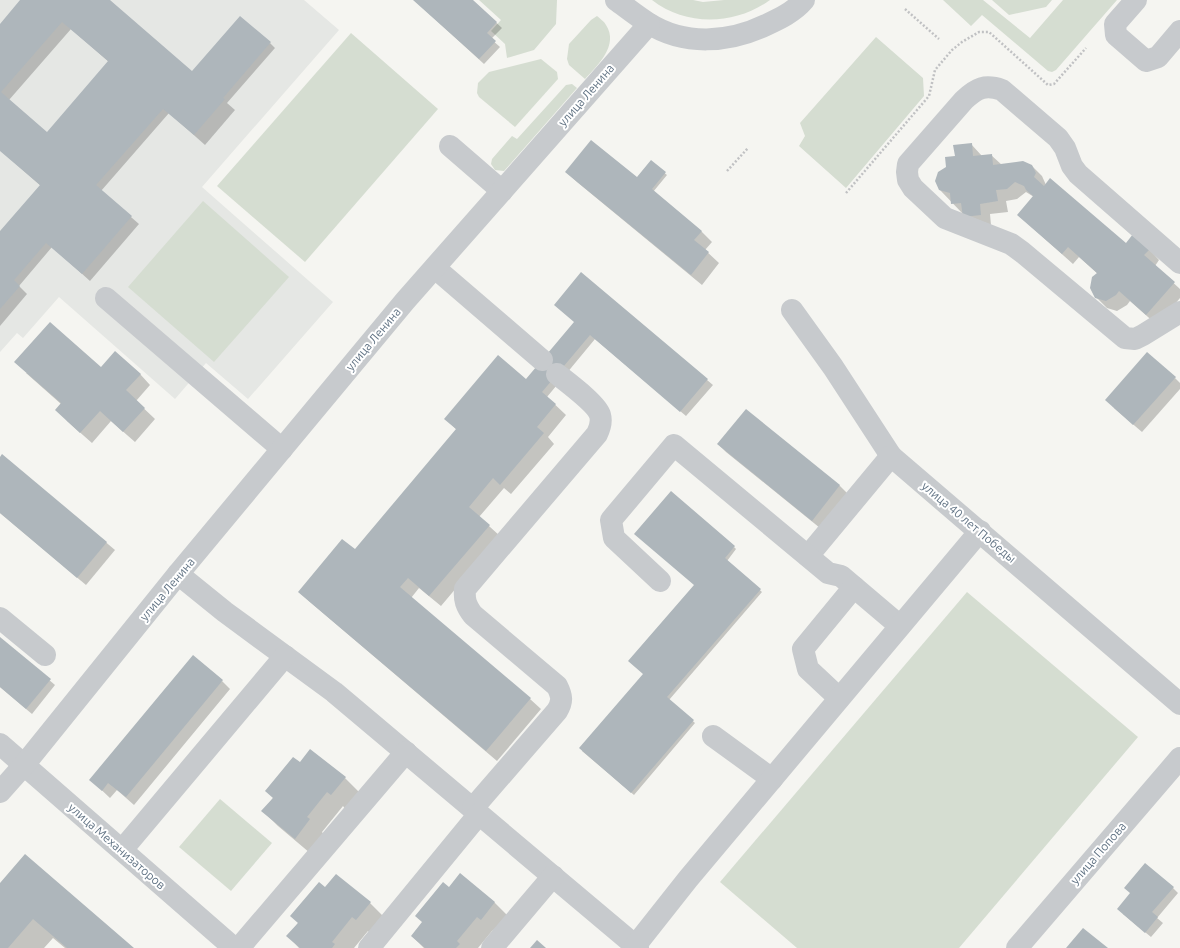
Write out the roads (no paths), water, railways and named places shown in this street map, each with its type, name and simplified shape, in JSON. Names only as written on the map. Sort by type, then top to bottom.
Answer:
[{"type":"street","points":[[616,0],[649,24],[668,33],[684,38],[713,39],[744,34],[788,14],[804,0]]},
{"type":"street","points":[[1136,0],[1116,24],[1116,35],[1146,61],[1158,57],[1180,31]]},
{"type":"street","name":"улица Ленина","points":[[0,792],[24,765],[178,574],[400,307],[649,24]]},
{"type":"street","points":[[1180,263],[1078,174],[1072,166],[1066,148],[1058,138],[1002,90],[992,86],[983,87],[973,92],[964,100],[908,164],[908,180],[946,218],[1011,244],[1125,338],[1135,338],[1143,335],[1180,312]]},
{"type":"street","points":[[450,146],[502,191]]},
{"type":"street","points":[[369,948],[562,703],[561,694],[557,686],[473,615],[466,607],[464,598],[465,589],[597,434],[601,425],[600,415],[595,406],[435,268]]},
{"type":"street","points":[[106,298],[282,449]]},
{"type":"street","name":"улица 40 лет Победы","points":[[792,310],[833,367],[891,456],[1180,704]]},
{"type":"street","points":[[660,581],[614,538],[611,520],[674,445],[828,573],[841,576],[900,626]]},
{"type":"street","points":[[808,556],[891,456]]},
{"type":"street","points":[[178,574],[225,612],[334,692],[636,947],[688,879],[980,531]]},
{"type":"street","points":[[840,698],[808,670],[803,650],[854,587]]},
{"type":"street","points":[[0,618],[46,656]]},
{"type":"street","points":[[122,850],[285,656]]},
{"type":"street","points":[[713,736],[772,779]]},
{"type":"street","name":"улица Механизаторов","points":[[0,744],[234,948]]},
{"type":"street","points":[[239,948],[406,752]]},
{"type":"street","name":"улица Попова","points":[[1017,948],[1180,758]]},
{"type":"street","points":[[492,948],[553,876]]}]
